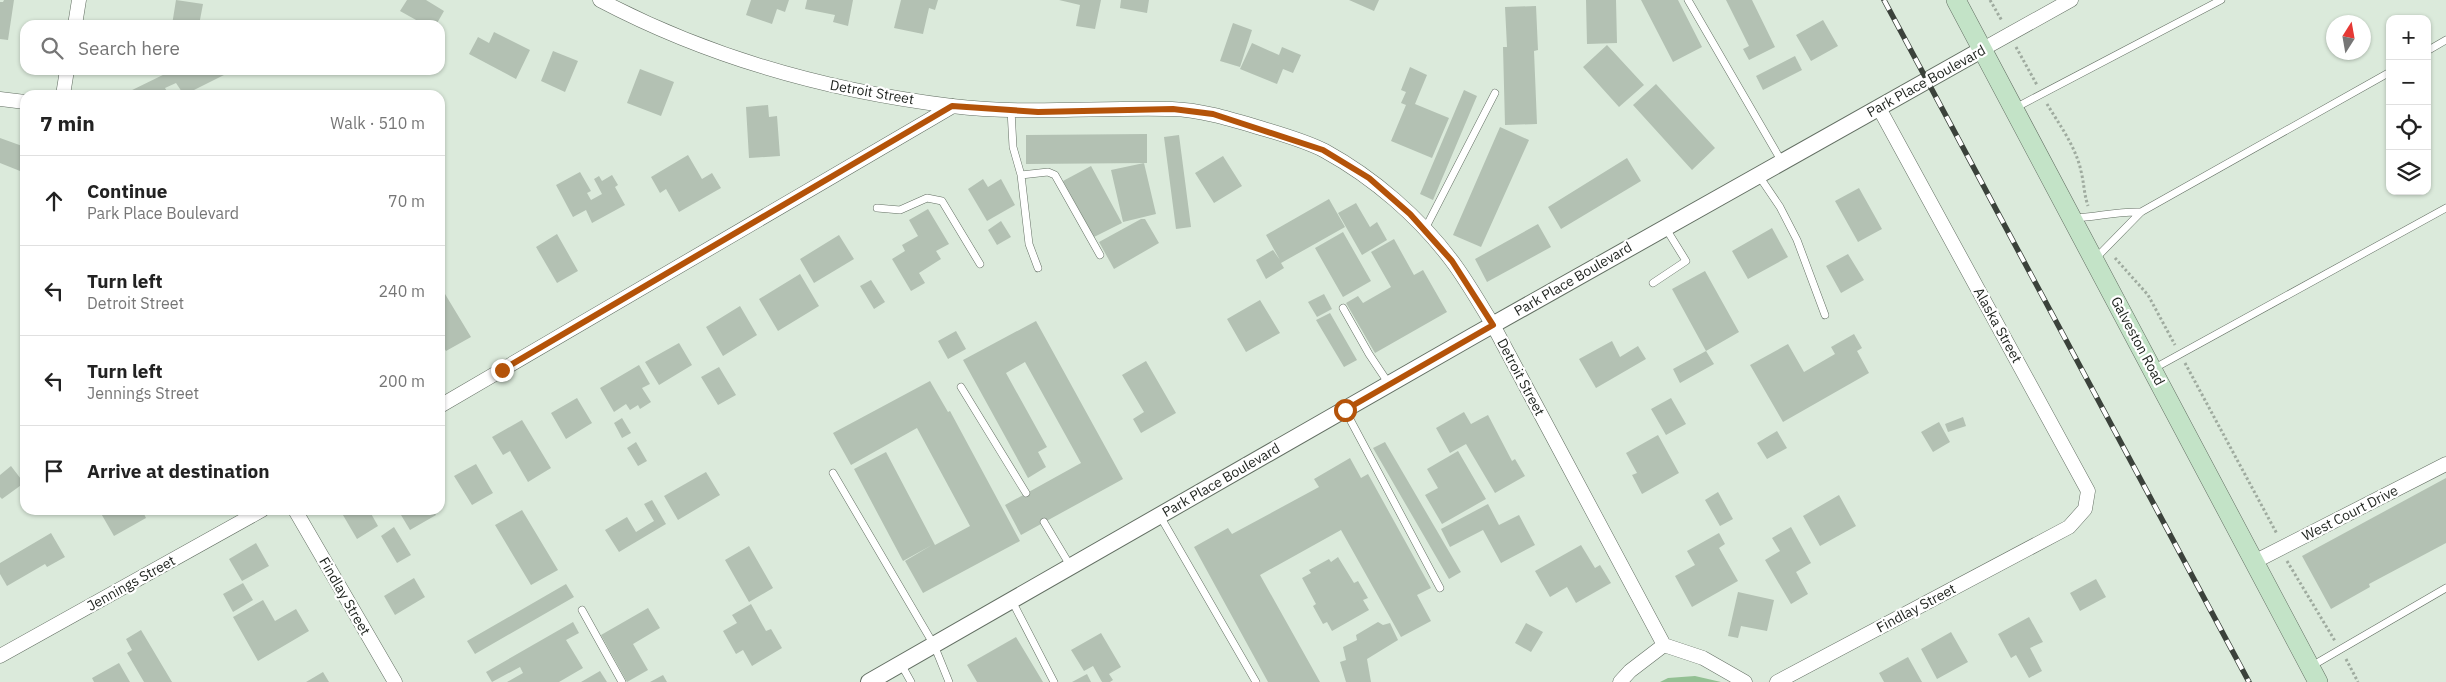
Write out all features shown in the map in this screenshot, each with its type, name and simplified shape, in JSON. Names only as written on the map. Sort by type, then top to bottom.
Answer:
[{"type":"main road","name":"Galveston Road","points":[[1956,0],[2314,674]]},
{"type":"street","points":[[76,20],[79,0]]},
{"type":"street","name":"Detroit Street","points":[[600,0],[693,44],[765,68],[832,86],[952,106],[1038,112],[1173,109],[1213,114],[1323,150],[1369,178],[1410,214],[1452,261],[1493,325],[1664,645]]},
{"type":"street","name":"Park Place Boulevard","points":[[869,682],[1665,227],[2071,0]]},
{"type":"street","points":[[64,90],[66,75]]},
{"type":"street","points":[[0,99],[20,101]]},
{"type":"street","points":[[445,403],[952,106]]},
{"type":"street","name":"Alaska Street","points":[[1879,108],[2088,491],[2085,509],[2069,527],[2054,534]]},
{"type":"street","name":"West Court Drive","points":[[2254,562],[2446,464]]},
{"type":"street","name":"Jennings Street","points":[[0,656],[253,515]]},
{"type":"street","name":"Findlay Street","points":[[298,515],[395,682]]},
{"type":"street","name":"Findlay Street","points":[[1777,682],[2054,534]]},
{"type":"street","points":[[1620,682],[1630,671],[1664,645],[1702,658],[1745,682]]},
{"type":"lane","points":[[1688,0],[1782,162]]},
{"type":"lane","points":[[2015,108],[2222,0]]},
{"type":"lane","points":[[2431,49],[2446,40]]},
{"type":"lane","points":[[2095,260],[2141,212],[2386,74]]},
{"type":"lane","points":[[1424,230],[1495,93]]},
{"type":"lane","points":[[1012,110],[1013,147],[1021,175],[1029,244],[1038,268]]},
{"type":"lane","points":[[1021,175],[1048,172],[1055,175],[1100,254]]},
{"type":"lane","points":[[1759,175],[1780,206],[1797,240],[1825,314]]},
{"type":"lane","points":[[877,208],[900,210],[927,198],[942,201],[980,264]]},
{"type":"lane","points":[[2153,370],[2446,208]]},
{"type":"lane","points":[[2072,218],[2094,217],[2123,212],[2141,212]]},
{"type":"lane","points":[[1653,282],[1686,261],[1665,227]]},
{"type":"lane","points":[[1343,308],[1368,354],[1389,384]]},
{"type":"lane","points":[[962,387],[1026,493]]},
{"type":"lane","points":[[1345,410],[1440,588]]},
{"type":"lane","points":[[834,473],[934,645],[949,682]]},
{"type":"lane","points":[[1160,516],[1256,682]]},
{"type":"lane","points":[[1044,522],[1071,567]]},
{"type":"lane","points":[[2314,674],[2446,588]]},
{"type":"lane","points":[[1012,601],[1054,682]]},
{"type":"lane","points":[[582,610],[622,682]]},
{"type":"lane","points":[[901,664],[911,682]]},
{"type":"path","points":[[1990,0],[1998,15]]},
{"type":"path","points":[[2019,53],[2037,85]]},
{"type":"path","points":[[2048,105],[2081,170],[2084,193],[2089,207]]},
{"type":"path","points":[[2114,257],[2148,295],[2177,349]]},
{"type":"path","points":[[2186,365],[2276,530]]},
{"type":"path","points":[[2285,554],[2298,582],[2308,593],[2332,635]]},
{"type":"path","points":[[2346,659],[2358,682]]},
{"type":"green space","points":[[1695,676],[1721,682],[1660,682],[1668,678]]},
{"type":"building","points":[[14,0],[8,40],[0,39],[0,2]]},
{"type":"building","points":[[176,0],[203,4],[200,20],[173,20]]},
{"type":"building","points":[[407,0],[426,0],[444,11],[439,20],[416,20],[400,11]]},
{"type":"building","points":[[751,0],[789,0],[785,12],[777,9],[772,24],[746,15]]},
{"type":"building","points":[[807,0],[853,0],[848,26],[833,22],[835,15],[805,9]]},
{"type":"building","points":[[901,0],[938,0],[935,10],[929,8],[923,34],[894,28]]},
{"type":"building","points":[[1059,0],[1101,0],[1095,29],[1076,26],[1080,5]]},
{"type":"building","points":[[1121,0],[1149,0],[1147,13],[1120,8]]},
{"type":"building","points":[[1349,0],[1379,0],[1374,11]]},
{"type":"building","points":[[1586,0],[1616,0],[1617,43],[1587,44]]},
{"type":"building","points":[[1641,0],[1678,0],[1702,47],[1673,62]]},
{"type":"building","points":[[1726,0],[1752,0],[1775,47],[1749,60],[1743,49],[1749,46]]},
{"type":"building","points":[[1536,6],[1538,50],[1534,51],[1537,124],[1505,125],[1503,47],[1507,47],[1505,7]]},
{"type":"building","points":[[1823,20],[1838,46],[1811,61],[1796,35]]},
{"type":"building","points":[[1233,23],[1252,30],[1240,67],[1220,61]]},
{"type":"building","points":[[494,32],[530,50],[516,79],[469,54],[478,37],[489,43]]},
{"type":"building","points":[[1252,43],[1279,55],[1282,47],[1301,55],[1293,73],[1283,69],[1277,84],[1240,69]]},
{"type":"building","points":[[1607,45],[1644,85],[1619,107],[1583,67]]},
{"type":"building","points":[[553,51],[578,61],[565,92],[541,81]]},
{"type":"building","points":[[1795,56],[1802,70],[1763,90],[1756,76]]},
{"type":"building","points":[[1410,67],[1427,75],[1415,104],[1449,118],[1432,158],[1391,141],[1406,105],[1401,103],[1406,92],[1401,90]]},
{"type":"building","points":[[640,69],[674,82],[661,116],[627,103]]},
{"type":"building","points":[[163,75],[224,75],[194,90],[181,90],[176,83],[165,88],[166,90],[132,90]]},
{"type":"building","points":[[1656,84],[1715,148],[1692,170],[1633,105]]},
{"type":"building","points":[[1464,90],[1477,96],[1433,200],[1420,194]]},
{"type":"building","points":[[768,105],[769,117],[777,116],[780,156],[749,158],[746,107]]},
{"type":"building","points":[[1500,127],[1529,140],[1481,247],[1453,235]]},
{"type":"building","points":[[1147,134],[1147,163],[1026,164],[1026,135]]},
{"type":"building","points":[[1179,135],[1191,227],[1176,229],[1164,137]]},
{"type":"building","points":[[0,138],[20,145],[20,171],[0,163]]},
{"type":"building","points":[[688,155],[702,179],[712,173],[721,188],[679,212],[666,189],[660,193],[651,177]]},
{"type":"building","points":[[1223,156],[1242,186],[1214,203],[1195,173]]},
{"type":"building","points":[[1627,158],[1641,181],[1561,229],[1548,207]]},
{"type":"building","points":[[1144,163],[1156,214],[1123,222],[1111,170]]},
{"type":"building","points":[[1091,166],[1122,223],[1094,237],[1063,181]]},
{"type":"building","points":[[580,172],[591,191],[587,193],[591,200],[602,194],[594,179],[599,176],[602,181],[612,175],[618,185],[615,187],[625,205],[592,223],[586,210],[573,217],[556,185]]},
{"type":"building","points":[[983,179],[988,187],[1001,179],[1015,205],[987,221],[968,189]]},
{"type":"building","points":[[1859,188],[1882,229],[1858,242],[1835,201]]},
{"type":"building","points":[[1329,199],[1345,227],[1281,263],[1284,268],[1266,279],[1256,260],[1273,250],[1280,260],[1266,235]]},
{"type":"building","points":[[1356,203],[1370,227],[1377,222],[1387,240],[1362,255],[1338,213]]},
{"type":"building","points":[[928,209],[949,244],[936,251],[941,259],[919,273],[925,283],[911,291],[892,259],[905,251],[902,245],[918,236],[909,220]]},
{"type":"building","points":[[1141,219],[1145,219],[1159,243],[1114,269],[1099,242]]},
{"type":"building","points":[[1001,221],[1011,237],[997,245],[988,230]]},
{"type":"building","points":[[1538,224],[1551,247],[1487,282],[1475,259]]},
{"type":"building","points":[[1772,228],[1788,257],[1748,279],[1732,251]]},
{"type":"building","points":[[1343,232],[1371,281],[1343,297],[1315,248]]},
{"type":"building","points":[[557,234],[578,271],[557,283],[536,247]]},
{"type":"building","points":[[839,235],[854,259],[814,283],[800,259]]},
{"type":"building","points":[[1394,239],[1414,275],[1423,270],[1447,312],[1375,353],[1346,303],[1358,296],[1363,303],[1391,287],[1371,252]]},
{"type":"building","points":[[1848,254],[1864,280],[1841,293],[1826,266]]},
{"type":"building","points":[[1705,271],[1739,332],[1706,351],[1672,289]]},
{"type":"building","points":[[800,274],[819,306],[778,331],[759,299]]},
{"type":"building","points":[[871,280],[885,302],[874,309],[860,286]]},
{"type":"building","points":[[445,294],[471,337],[446,351],[445,349]]},
{"type":"building","points":[[1324,294],[1332,309],[1317,317],[1308,302]]},
{"type":"building","points":[[1260,300],[1280,333],[1246,352],[1227,319]]},
{"type":"building","points":[[740,306],[757,335],[723,356],[706,327]]},
{"type":"building","points":[[1330,313],[1357,360],[1344,367],[1316,320]]},
{"type":"building","points":[[1036,321],[1123,479],[1021,535],[1005,505],[1081,463],[1025,362],[1006,373],[1047,447],[1038,452],[1046,467],[1028,478],[963,360]]},
{"type":"building","points":[[956,331],[966,349],[948,359],[938,341]]},
{"type":"building","points":[[1854,334],[1862,348],[1857,351],[1869,373],[1783,422],[1750,365],[1788,344],[1804,372],[1835,354],[1831,347]]},
{"type":"building","points":[[1612,341],[1620,357],[1638,346],[1646,359],[1596,388],[1579,359]]},
{"type":"building","points":[[679,343],[692,365],[659,385],[645,362]]},
{"type":"building","points":[[1706,351],[1714,364],[1680,383],[1673,369]]},
{"type":"building","points":[[1146,361],[1176,413],[1141,433],[1133,419],[1144,412],[1122,375]]},
{"type":"building","points":[[639,365],[650,384],[642,388],[651,402],[640,409],[638,405],[630,410],[626,404],[614,412],[600,388]]},
{"type":"building","points":[[719,367],[736,395],[718,405],[701,377]]},
{"type":"building","points":[[930,381],[948,412],[950,411],[1020,541],[923,593],[905,561],[932,545],[903,561],[854,469],[886,452],[935,545],[970,526],[917,428],[851,465],[833,433]]},
{"type":"building","points":[[577,398],[592,423],[566,439],[551,413]]},
{"type":"building","points":[[1671,398],[1686,424],[1666,435],[1651,409]]},
{"type":"building","points":[[1464,412],[1471,424],[1488,415],[1512,461],[1515,459],[1525,476],[1495,493],[1466,444],[1450,453],[1436,428]]},
{"type":"building","points":[[1963,417],[1966,426],[1948,432],[1945,424]]},
{"type":"building","points":[[622,418],[631,433],[622,438],[614,423]]},
{"type":"building","points":[[522,420],[551,468],[528,482],[510,451],[503,455],[492,437]]},
{"type":"building","points":[[1939,422],[1950,442],[1933,452],[1921,432]]},
{"type":"building","points":[[1777,431],[1787,448],[1767,459],[1757,443]]},
{"type":"building","points":[[1658,435],[1679,473],[1642,494],[1632,475],[1637,473],[1626,453]]},
{"type":"building","points":[[636,442],[647,461],[638,466],[627,448]]},
{"type":"building","points":[[1385,442],[1461,572],[1449,579],[1373,448]]},
{"type":"building","points":[[1458,451],[1486,499],[1442,524],[1425,495],[1438,488],[1427,469]]},
{"type":"building","points":[[1350,458],[1361,478],[1368,474],[1431,588],[1417,595],[1431,621],[1401,637],[1341,530],[1260,575],[1320,682],[1268,682],[1194,547],[1228,528],[1232,534],[1319,487],[1314,479]]},
{"type":"building","points":[[476,464],[493,493],[472,505],[454,476]]},
{"type":"building","points":[[11,466],[20,478],[20,486],[2,499],[0,497],[0,475]]},
{"type":"building","points":[[706,472],[720,495],[678,520],[664,496]]},
{"type":"building","points":[[2446,478],[2446,543],[2369,584],[2370,587],[2331,609],[2302,556]]},
{"type":"building","points":[[1718,492],[1733,519],[1720,526],[1705,500]]},
{"type":"building","points":[[1839,495],[1856,526],[1820,546],[1803,516]]},
{"type":"building","points":[[652,500],[666,524],[619,552],[605,530],[627,517],[636,532],[654,521],[644,504]]},
{"type":"building","points":[[1488,504],[1499,525],[1519,515],[1535,545],[1501,563],[1483,530],[1450,547],[1441,529]]},
{"type":"building","points":[[522,510],[558,570],[531,585],[495,525]]},
{"type":"building","points":[[102,515],[144,515],[146,518],[114,536]]},
{"type":"building","points":[[343,515],[372,515],[378,526],[357,539]]},
{"type":"building","points":[[401,515],[436,515],[410,530]]},
{"type":"building","points":[[394,527],[411,555],[397,563],[381,536]]},
{"type":"building","points":[[1791,527],[1811,563],[1796,572],[1808,594],[1791,604],[1765,560],[1780,551],[1772,538]]},
{"type":"building","points":[[51,533],[65,557],[47,567],[45,564],[7,586],[0,574],[0,563]]},
{"type":"building","points":[[1719,533],[1725,544],[1719,548],[1738,581],[1692,607],[1675,576],[1695,565],[1687,551]]},
{"type":"building","points":[[256,543],[269,566],[242,581],[229,559]]},
{"type":"building","points":[[1581,545],[1595,568],[1600,565],[1611,583],[1576,603],[1567,587],[1550,597],[1535,571]]},
{"type":"building","points":[[749,546],[773,588],[749,602],[725,560]]},
{"type":"building","points":[[1338,557],[1354,583],[1358,581],[1368,598],[1363,600],[1369,610],[1332,631],[1327,622],[1323,624],[1313,606],[1316,604],[1302,578],[1311,573],[1309,570],[1329,559],[1331,562]]},
{"type":"building","points":[[414,578],[425,597],[395,615],[384,596]]},
{"type":"building","points":[[2096,579],[2106,597],[2080,611],[2070,593]]},
{"type":"building","points":[[243,583],[253,600],[233,612],[223,594]]},
{"type":"building","points":[[566,584],[574,597],[475,654],[467,641]]},
{"type":"building","points":[[1738,592],[1774,600],[1767,631],[1741,626],[1738,638],[1728,636]]},
{"type":"building","points":[[263,600],[275,621],[296,609],[309,631],[258,661],[233,617]]},
{"type":"building","points":[[751,604],[766,631],[771,629],[782,648],[752,666],[743,650],[736,654],[723,631],[737,623],[732,615]]},
{"type":"building","points":[[648,608],[660,628],[633,644],[648,670],[627,682],[601,635]]},
{"type":"building","points":[[2029,617],[2043,642],[2030,648],[2042,671],[2029,678],[2016,655],[2011,658],[1998,634]]},
{"type":"building","points":[[573,622],[579,633],[566,640],[583,668],[559,682],[507,682],[523,673],[520,667],[492,682],[486,672]]},
{"type":"building","points":[[1378,622],[1383,625],[1390,623],[1398,640],[1367,659],[1371,682],[1346,682],[1340,662],[1346,660],[1343,647],[1357,640],[1356,635]]},
{"type":"building","points":[[1526,623],[1543,632],[1531,652],[1515,643]]},
{"type":"building","points":[[141,630],[172,682],[144,682],[127,653],[132,650],[126,639]]},
{"type":"building","points":[[1951,632],[1968,662],[1937,679],[1921,649]]},
{"type":"building","points":[[1101,633],[1121,667],[1109,674],[1113,680],[1110,682],[1102,682],[1093,666],[1084,671],[1071,650]]},
{"type":"building","points":[[1016,637],[1043,682],[977,682],[967,665]]},
{"type":"building","points":[[1908,657],[1922,682],[1884,682],[1879,673]]},
{"type":"building","points":[[119,663],[130,682],[94,682],[92,678]]},
{"type":"building","points":[[600,671],[607,682],[581,682]]},
{"type":"building","points":[[323,672],[329,682],[306,682]]},
{"type":"building","points":[[1087,674],[1091,682],[1072,682]]},
{"type":"building","points":[[663,675],[667,682],[650,682]]},
{"type":"railway","points":[[1884,0],[2249,682]]},
{"type":"route","points":[[502,370],[952,106],[1038,112],[1173,109],[1213,114],[1265,129],[1323,150],[1369,178],[1410,214],[1452,261],[1493,325],[1345,410]]}]
